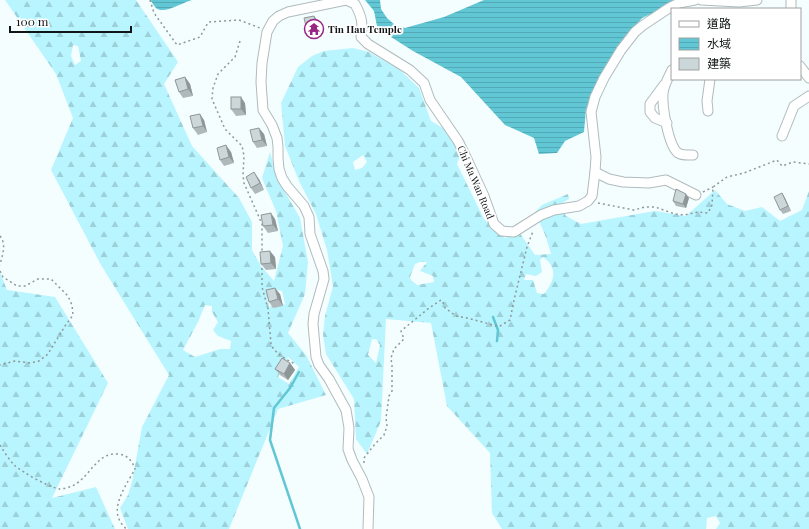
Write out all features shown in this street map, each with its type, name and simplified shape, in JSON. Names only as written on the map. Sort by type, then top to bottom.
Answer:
[{"type":"street","name":"Chi Ma Wan Road","points":[[368,529],[369,497],[362,478],[348,449],[349,428],[346,410],[330,379],[319,365],[316,357],[314,314],[324,279],[323,271],[310,234],[309,217],[304,206],[282,178],[279,169],[277,138],[263,110],[262,70],[267,32],[273,21],[279,16],[288,12],[346,0],[355,4],[362,19],[361,37],[368,44],[410,70],[424,83],[430,100],[458,141],[466,157],[484,196],[494,224],[502,231],[514,232],[541,215],[554,210],[579,206],[588,201],[592,196],[596,157],[591,112],[595,97],[604,78],[621,50],[635,32],[642,26],[669,8],[680,3],[696,0]]},
{"type":"street","points":[[690,8],[696,0]]},
{"type":"street","points":[[701,0],[737,6],[757,0]]},
{"type":"street","points":[[801,67],[809,78]]},
{"type":"street","points":[[667,122],[655,118],[650,112],[650,108],[653,99],[665,84],[671,72]]},
{"type":"street","points":[[708,111],[707,101],[710,80]]},
{"type":"street","points":[[665,84],[663,94],[664,105],[674,148],[679,154],[684,156],[693,155]]},
{"type":"street","points":[[782,136],[794,106],[809,96]]},
{"type":"street","points":[[595,172],[609,179],[623,182],[649,184],[666,180],[696,195]]},
{"type":"path","points":[[150,0],[154,13],[177,46],[200,37],[209,22],[239,20],[255,25],[267,32]]},
{"type":"path","points":[[240,40],[235,57],[218,74],[213,88],[212,99],[225,129],[242,146],[244,156],[244,183],[262,224],[262,255]]},
{"type":"path","points":[[696,195],[713,188]]},
{"type":"path","points":[[364,465],[364,458],[384,435],[387,426],[387,410],[389,396],[392,391],[391,358],[394,349],[404,339],[401,331],[429,308],[442,300],[444,307],[456,316],[497,326],[500,326],[510,320],[527,247],[536,225],[533,220]]},
{"type":"path","points":[[0,236],[3,240],[4,246],[0,265]]},
{"type":"path","points":[[262,262],[262,287],[268,308],[272,348],[294,364]]},
{"type":"path","points":[[0,271],[3,277],[17,286],[25,286],[38,279],[51,279],[68,296],[72,305],[73,315],[64,326],[48,354],[39,361],[30,363],[15,362],[0,365]]},
{"type":"path","points":[[0,445],[15,465],[29,475],[50,486],[60,489],[72,486],[80,481],[101,458],[113,454],[122,455],[131,460],[135,469],[116,508],[119,520],[126,529]]},
{"type":"green space","points":[[5,0],[136,0],[178,62],[164,84],[192,146],[239,198],[252,222],[252,250],[261,266],[274,281],[283,246],[276,211],[262,178],[270,152],[277,178],[300,218],[308,262],[305,294],[288,333],[306,355],[326,395],[278,409],[229,529],[128,529],[120,508],[128,495],[132,482],[142,427],[169,375],[101,265],[51,170],[73,118],[56,74]],"holes":[[[73,45],[78,46],[81,61],[75,65],[71,56]],[[271,289],[282,291],[285,304],[269,307],[267,297]],[[205,305],[212,306],[212,312],[218,322],[213,330],[218,336],[231,341],[230,349],[220,349],[195,357],[183,350]],[[288,357],[299,367],[289,384],[278,377]]]},
{"type":"green space","points":[[353,48],[369,52],[400,70],[419,88],[431,121],[465,141],[457,164],[484,219],[505,238],[519,232],[535,255],[551,254],[546,237],[535,212],[542,205],[568,194],[569,199],[559,205],[566,216],[581,224],[655,211],[686,216],[715,190],[727,204],[745,211],[762,207],[780,221],[802,210],[809,191],[809,529],[716,529],[720,523],[716,516],[707,518],[706,529],[502,529],[492,513],[490,453],[447,406],[431,323],[386,319],[381,421],[367,454],[356,439],[354,399],[326,354],[323,335],[325,316],[333,286],[327,250],[316,214],[299,181],[285,146],[281,103],[298,67],[312,56],[324,51]],"holes":[[[363,155],[367,162],[362,168],[355,170],[353,162]],[[543,257],[548,261],[553,270],[551,284],[544,294],[537,293],[533,280],[524,280],[526,274],[536,276],[542,272],[540,260]],[[427,262],[420,271],[433,276],[434,282],[417,285],[411,280],[410,277],[415,264]],[[372,339],[376,339],[380,345],[376,363],[368,355]]]},
{"type":"green space","points":[[0,272],[7,290],[55,297],[108,383],[52,498],[96,487],[115,529],[0,529]]},
{"type":"water","points":[[150,0],[192,0],[169,9],[159,10]]},
{"type":"water","points":[[365,0],[380,0],[381,9],[387,18],[396,26],[405,28],[444,17],[484,0],[682,0],[642,18],[618,48],[586,109],[584,132],[565,141],[557,153],[539,154],[534,138],[505,125],[461,77],[413,51],[377,26],[374,11]]},
{"type":"building","points":[[314,16],[318,32],[308,34],[304,18]]},
{"type":"building","points":[[185,77],[188,89],[179,92],[175,80]]},
{"type":"building","points":[[231,97],[241,97],[241,109],[231,109]]},
{"type":"building","points":[[200,114],[203,126],[193,128],[190,116]]},
{"type":"building","points":[[259,128],[262,140],[253,142],[250,130]]},
{"type":"building","points":[[226,145],[229,157],[220,160],[217,148]]},
{"type":"building","points":[[254,172],[260,183],[251,188],[246,177]]},
{"type":"building","points":[[676,189],[686,194],[683,204],[673,201]]},
{"type":"building","points":[[782,193],[788,206],[780,210],[774,197]]},
{"type":"building","points":[[271,213],[273,225],[263,226],[261,215]]},
{"type":"building","points":[[270,251],[271,263],[261,264],[260,252]]},
{"type":"building","points":[[275,288],[278,299],[269,302],[266,290]]},
{"type":"building","points":[[282,358],[290,363],[284,374],[275,369]]},
{"type":"waterway","points":[[493,317],[498,330],[497,341]]},
{"type":"waterway","points":[[299,372],[290,388],[274,408],[270,440],[300,529]]},
{"type":"place","name":"Tin Hau Temple","points":[[314,29]]}]
